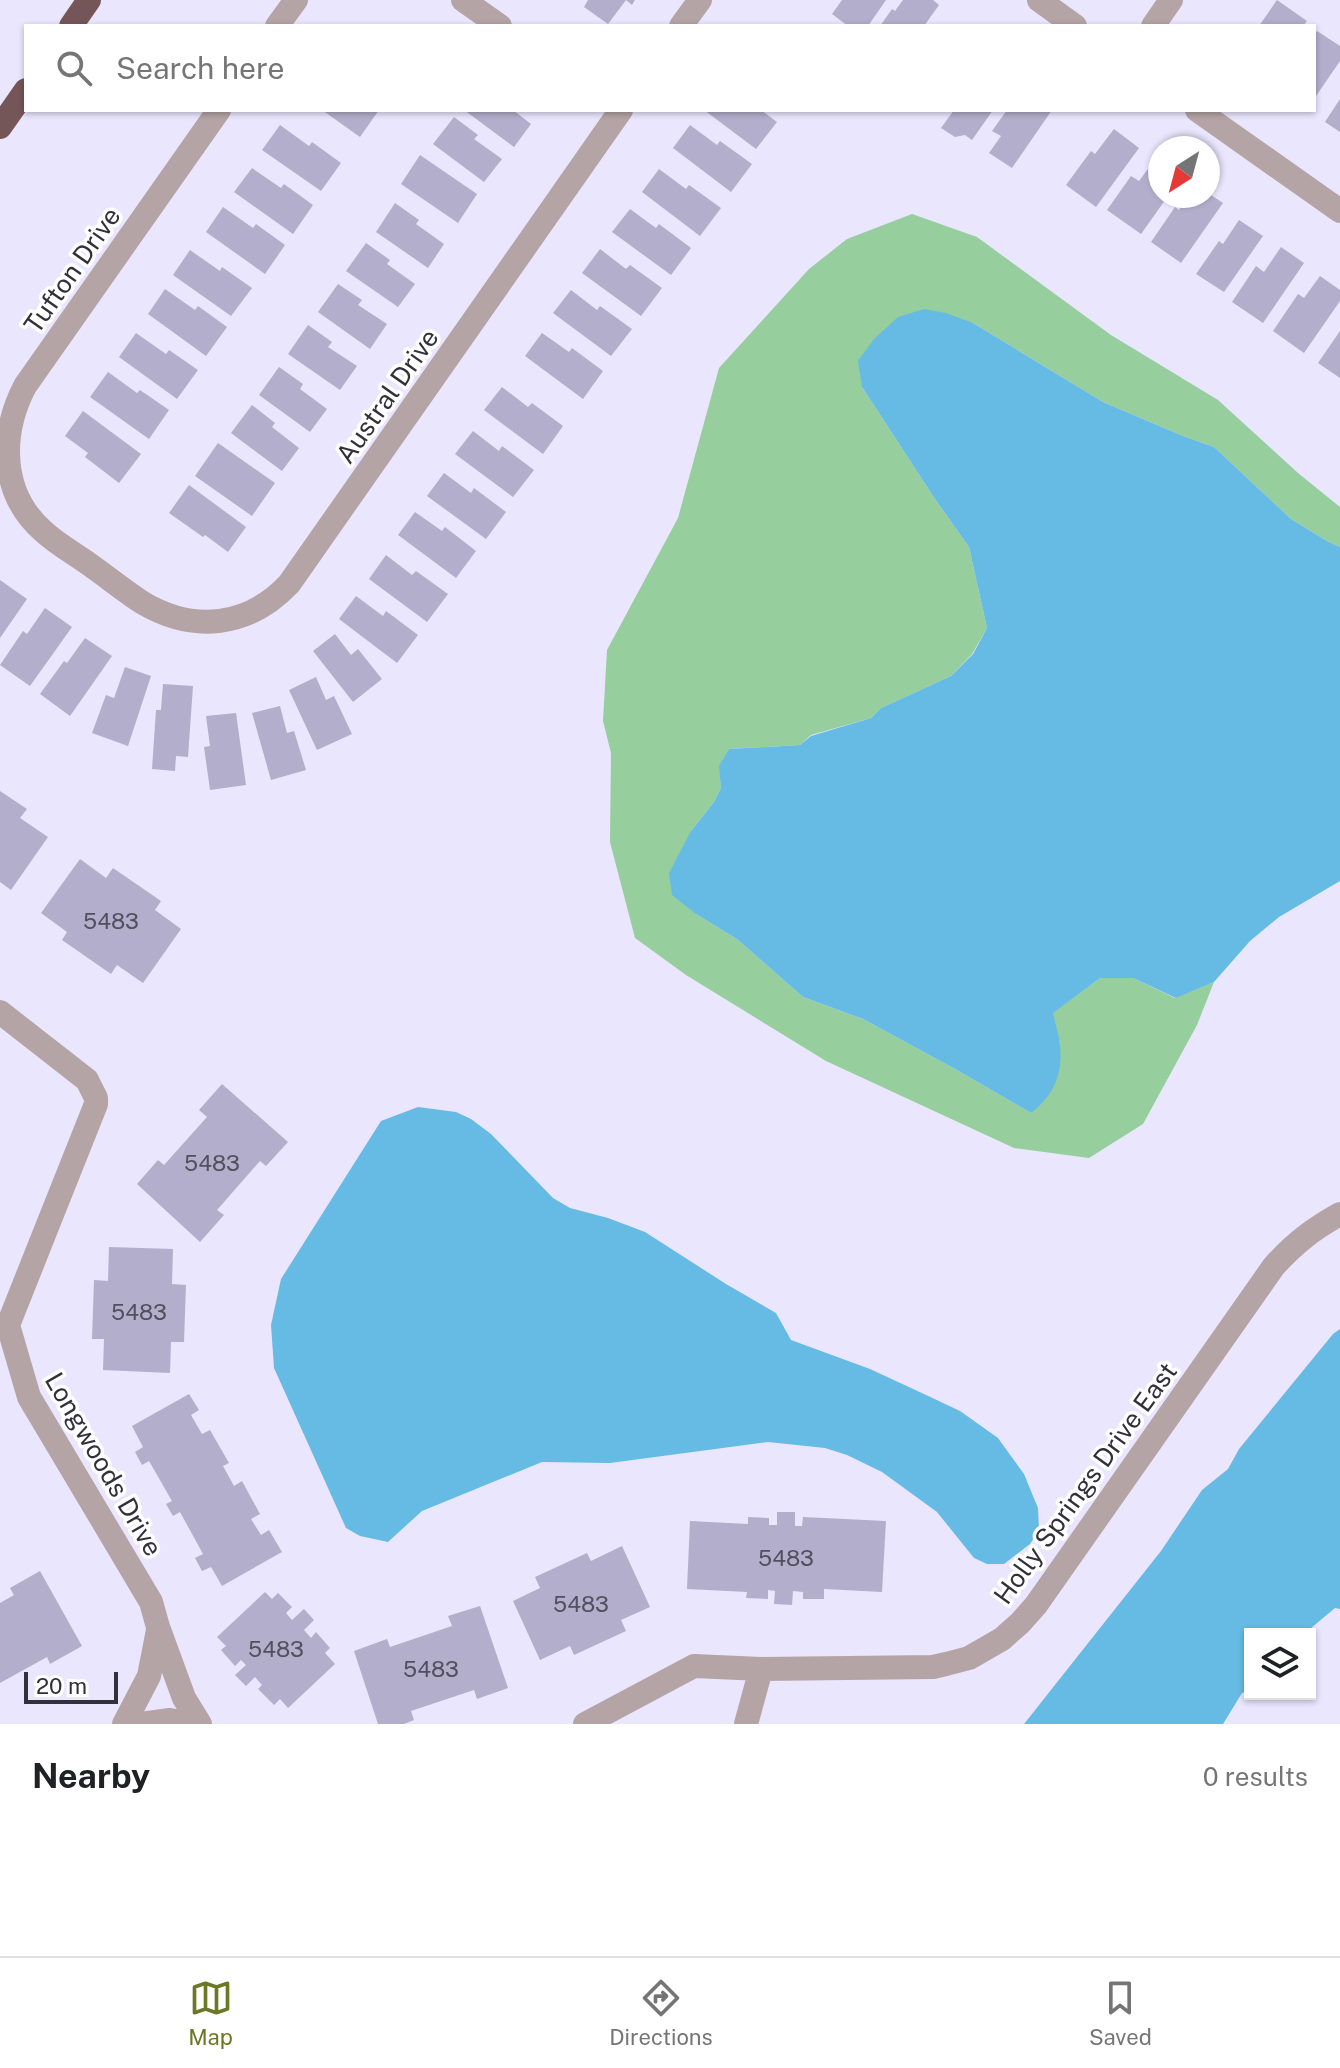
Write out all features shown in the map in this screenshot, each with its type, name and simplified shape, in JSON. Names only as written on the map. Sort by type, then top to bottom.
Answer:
[{"type":"highway","points":[[72,24],[89,0]]},
{"type":"highway","points":[[0,127],[24,93]]},
{"type":"street","points":[[278,24],[296,0]]},
{"type":"street","points":[[463,0],[497,24]]},
{"type":"street","points":[[682,24],[700,0]]},
{"type":"street","points":[[1039,0],[1072,24]]},
{"type":"street","points":[[1154,24],[1171,0]]},
{"type":"street","name":"Tufton Drive","points":[[144,604],[42,531],[22,507],[12,488],[4,448],[10,416],[25,386],[218,112]]},
{"type":"street","name":"Austral Drive","points":[[144,604],[183,620],[215,621],[246,614],[281,593],[619,112]]},
{"type":"street","points":[[1200,112],[1340,211]]},
{"type":"street","points":[[0,1012],[87,1080],[96,1098],[4,1324]]},
{"type":"street","name":"Holly Springs Drive East","points":[[585,1724],[694,1666],[761,1669],[933,1667],[969,1658],[1002,1639],[1036,1605],[1274,1266],[1295,1243],[1340,1214]]},
{"type":"street","name":"Longwoods Drive","points":[[4,1324],[29,1397],[151,1602],[184,1698],[200,1724]]},
{"type":"street","points":[[124,1724],[149,1676],[158,1627]]},
{"type":"street","points":[[746,1724],[761,1669]]},
{"type":"street","points":[[141,1724],[170,1720],[190,1724]]},
{"type":"green space","points":[[912,214],[977,237],[1111,335],[1218,400],[1340,507],[1340,547],[1291,519],[1214,447],[1103,402],[973,323],[862,387],[969,547],[987,628],[972,654],[951,676],[881,708],[871,718],[811,735],[800,745],[729,749],[720,766],[721,788],[691,831],[696,914],[737,939],[803,997],[863,1019],[1031,1113],[1060,1044],[1052,1013],[1100,978],[1133,978],[1175,998],[1214,982],[1197,1025],[1143,1124],[1089,1158],[1014,1148],[826,1061],[686,975],[635,938],[610,842],[611,753],[603,721],[607,650],[678,518],[719,368],[809,269],[847,239]]},
{"type":"water","points":[[924,309],[973,323],[1103,402],[1214,447],[1291,519],[1340,547],[1340,881],[1279,917],[1250,941],[1214,982],[1176,998],[1133,978],[1100,978],[1053,1013],[1060,1045],[1058,1075],[1046,1099],[1031,1113],[863,1019],[803,997],[737,939],[672,895],[669,873],[691,831],[721,788],[719,766],[729,749],[800,745],[811,736],[871,718],[881,708],[951,676],[973,654],[987,628],[969,547],[862,387],[858,361],[874,339],[898,317]]},
{"type":"water","points":[[418,1107],[456,1112],[471,1119],[491,1134],[553,1198],[570,1208],[645,1232],[776,1313],[791,1340],[870,1369],[960,1411],[998,1438],[1024,1474],[1038,1508],[1039,1530],[1030,1544],[1004,1564],[987,1564],[974,1558],[937,1512],[882,1472],[825,1448],[768,1442],[610,1463],[542,1462],[422,1511],[388,1542],[360,1536],[346,1528],[274,1368],[271,1325],[281,1279],[381,1121]]},
{"type":"water","points":[[1340,1329],[1340,1609],[1335,1608],[1311,1628],[1244,1628],[1244,1692],[1223,1724],[1024,1724],[1161,1551],[1202,1490],[1228,1469],[1239,1449]]},
{"type":"building","points":[[588,0],[626,0],[608,24],[584,7]]},
{"type":"building","points":[[842,0],[886,0],[869,24],[845,24],[832,14]]},
{"type":"building","points":[[903,0],[933,0],[939,5],[925,24],[881,24],[892,9],[895,11]]},
{"type":"building","points":[[1277,0],[1307,21],[1305,24],[1260,24]]},
{"type":"building","points":[[1316,32],[1340,46],[1340,61],[1316,96]]},
{"type":"building","points":[[1340,99],[1340,132],[1325,122]]},
{"type":"building","points":[[325,112],[378,112],[360,137]]},
{"type":"building","points":[[467,112],[516,112],[531,124],[514,147]]},
{"type":"building","points":[[707,112],[764,112],[777,122],[756,149]]},
{"type":"building","points":[[953,112],[992,112],[972,140],[965,135],[955,137],[941,128]]},
{"type":"building","points":[[1006,112],[1051,112],[1012,168],[989,153],[1001,136],[992,131]]},
{"type":"building","points":[[454,117],[478,135],[474,139],[502,159],[484,182],[433,144]]},
{"type":"building","points":[[280,125],[309,146],[312,142],[341,163],[321,191],[262,150]]},
{"type":"building","points":[[690,125],[717,145],[720,141],[752,164],[731,192],[673,148]]},
{"type":"building","points":[[1114,129],[1139,148],[1096,207],[1066,185],[1091,151],[1095,154]]},
{"type":"building","points":[[420,155],[477,194],[458,223],[401,184]]},
{"type":"building","points":[[252,168],[281,188],[284,184],[313,205],[293,234],[234,192]]},
{"type":"building","points":[[659,169],[686,189],[689,185],[721,208],[700,236],[642,192]]},
{"type":"building","points":[[1148,169],[1148,208],[1159,208],[1141,234],[1107,210],[1131,176],[1139,181]]},
{"type":"building","points":[[395,203],[419,220],[416,224],[444,244],[428,268],[376,232]]},
{"type":"building","points":[[223,207],[253,228],[256,224],[285,245],[265,274],[206,232]]},
{"type":"building","points":[[1174,208],[1220,208],[1181,263],[1151,242]]},
{"type":"building","points":[[630,209],[656,228],[659,224],[691,248],[671,275],[612,232]]},
{"type":"building","points":[[1239,220],[1263,236],[1224,292],[1196,274],[1219,241],[1223,244]]},
{"type":"building","points":[[366,243],[390,260],[387,264],[415,284],[398,307],[346,271]]},
{"type":"building","points":[[1281,247],[1304,263],[1263,323],[1232,302],[1256,266],[1264,272]]},
{"type":"building","points":[[600,249],[626,269],[630,265],[662,288],[641,316],[582,273]]},
{"type":"building","points":[[190,250],[252,288],[231,316],[173,275]]},
{"type":"building","points":[[1320,276],[1340,290],[1340,301],[1304,353],[1273,331],[1298,294],[1304,298]]},
{"type":"building","points":[[338,284],[362,300],[358,305],[387,324],[370,349],[318,312]]},
{"type":"building","points":[[165,289],[195,310],[198,306],[227,327],[206,356],[148,314]]},
{"type":"building","points":[[571,290],[597,310],[600,306],[632,329],[611,356],[553,313]]},
{"type":"building","points":[[308,325],[332,342],[328,347],[357,366],[340,390],[288,354]]},
{"type":"building","points":[[1340,331],[1340,378],[1318,363]]},
{"type":"building","points":[[136,333],[166,354],[169,350],[198,370],[177,399],[119,357]]},
{"type":"building","points":[[542,333],[569,352],[572,348],[603,371],[583,399],[525,356]]},
{"type":"building","points":[[279,367],[303,384],[300,389],[327,409],[310,432],[259,395]]},
{"type":"building","points":[[108,372],[137,393],[140,390],[169,410],[149,439],[90,397]]},
{"type":"building","points":[[502,387],[528,407],[532,403],[563,426],[543,454],[484,410]]},
{"type":"building","points":[[252,405],[275,423],[272,427],[299,448],[282,471],[231,433]]},
{"type":"building","points":[[83,411],[141,454],[119,483],[85,457],[88,453],[65,436]]},
{"type":"building","points":[[473,431],[499,451],[502,446],[534,470],[513,497],[455,454]]},
{"type":"building","points":[[218,443],[275,483],[252,516],[195,476]]},
{"type":"building","points":[[444,473],[471,493],[474,488],[506,512],[486,539],[427,496]]},
{"type":"building","points":[[189,485],[246,527],[228,552],[169,513]]},
{"type":"building","points":[[415,512],[442,531],[445,527],[476,551],[456,578],[398,535]]},
{"type":"building","points":[[386,555],[412,575],[416,571],[448,594],[427,622],[369,579]]},
{"type":"building","points":[[0,580],[27,599],[0,638]]},
{"type":"building","points":[[356,596],[383,616],[386,611],[418,635],[397,663],[339,619]]},
{"type":"building","points":[[45,608],[72,627],[30,686],[0,665],[23,631],[27,634]]},
{"type":"building","points":[[335,634],[351,655],[358,649],[382,679],[353,702],[313,651]]},
{"type":"building","points":[[85,638],[112,656],[70,716],[40,694]]},
{"type":"building","points":[[125,667],[151,676],[128,746],[92,733],[106,695],[114,698]]},
{"type":"building","points":[[316,677],[326,700],[334,696],[352,734],[317,750],[289,690]]},
{"type":"building","points":[[163,684],[193,686],[188,757],[176,756],[175,771],[152,769],[156,710],[161,710]]},
{"type":"building","points":[[280,706],[287,733],[294,731],[306,770],[271,780],[252,713]]},
{"type":"building","points":[[236,713],[246,785],[210,790],[204,747],[210,746],[206,716]]},
{"type":"building","points":[[0,791],[27,809],[20,818],[48,837],[11,890],[0,882]]},
{"type":"building","points":[[80,859],[106,878],[113,868],[161,901],[155,910],[181,929],[143,983],[117,965],[111,974],[62,940],[67,932],[41,913]]},
{"type":"building","points":[[222,1084],[288,1142],[266,1166],[260,1161],[217,1210],[224,1215],[200,1242],[137,1184],[158,1160],[164,1165],[207,1117],[199,1110]]},
{"type":"building","points":[[109,1247],[173,1249],[172,1284],[186,1285],[184,1342],[171,1342],[170,1373],[103,1370],[104,1339],[92,1339],[94,1280],[108,1281]]},
{"type":"building","points":[[189,1394],[199,1410],[191,1415],[202,1434],[210,1430],[229,1463],[223,1466],[234,1486],[242,1481],[260,1514],[251,1519],[261,1535],[269,1530],[282,1552],[222,1586],[211,1567],[202,1571],[195,1558],[203,1554],[180,1512],[173,1516],[166,1504],[172,1501],[149,1461],[142,1465],[135,1452],[143,1447],[132,1426]]},
{"type":"building","points":[[777,1512],[795,1512],[795,1526],[802,1526],[803,1517],[886,1521],[882,1592],[824,1589],[824,1599],[803,1599],[803,1592],[793,1591],[792,1605],[774,1604],[775,1591],[768,1590],[768,1599],[746,1598],[747,1592],[687,1589],[690,1521],[748,1524],[748,1517],[769,1518],[769,1525],[777,1525]]},
{"type":"building","points":[[622,1546],[650,1607],[621,1620],[626,1631],[574,1655],[570,1646],[540,1660],[513,1601],[540,1588],[535,1577],[587,1553],[591,1561]]},
{"type":"building","points":[[40,1571],[82,1646],[50,1664],[47,1657],[0,1683],[0,1603],[14,1595],[10,1588]]},
{"type":"building","points":[[265,1592],[272,1599],[278,1593],[292,1607],[286,1613],[292,1620],[304,1609],[314,1620],[304,1630],[311,1638],[316,1632],[330,1648],[325,1653],[335,1664],[288,1708],[280,1699],[274,1705],[258,1689],[262,1685],[255,1677],[246,1686],[235,1675],[246,1665],[241,1660],[235,1666],[221,1650],[226,1646],[217,1637]]},
{"type":"building","points":[[480,1606],[508,1688],[477,1699],[474,1690],[411,1711],[414,1720],[404,1724],[378,1724],[354,1651],[387,1639],[390,1647],[452,1626],[448,1616]]}]
